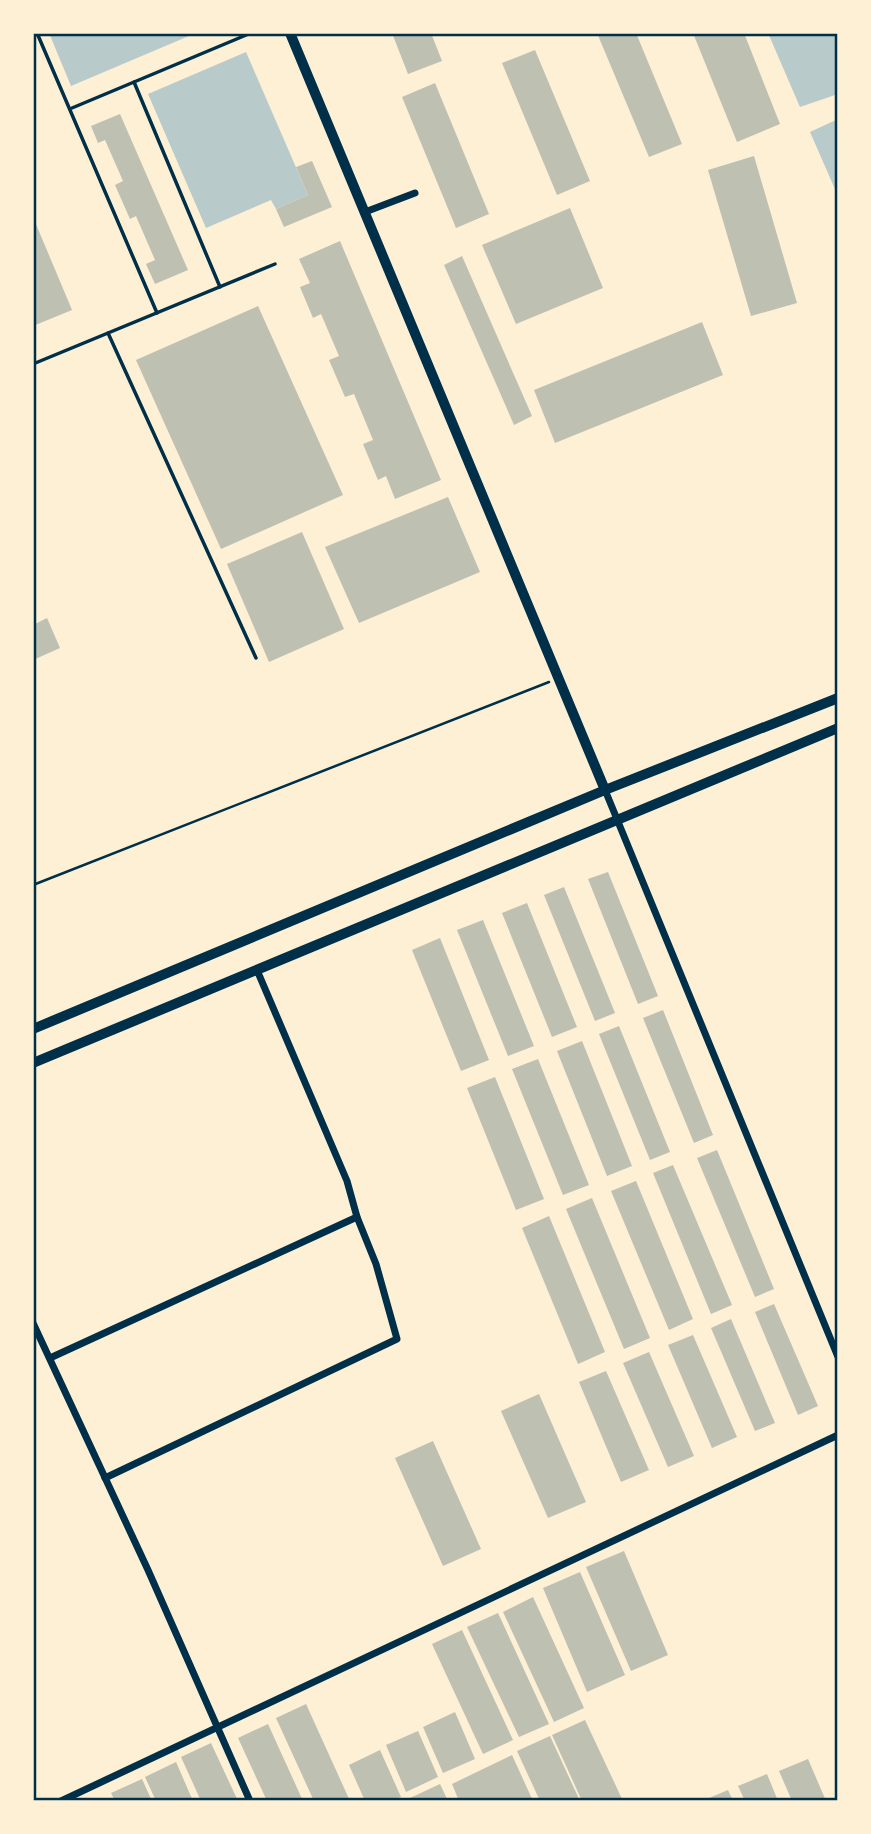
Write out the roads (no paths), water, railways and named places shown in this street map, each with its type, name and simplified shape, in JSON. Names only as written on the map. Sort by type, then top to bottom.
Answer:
[{"type":"main road","points":[[33,1029],[605,790],[838,698]]},
{"type":"main road","points":[[33,1063],[838,728]]},
{"type":"street","points":[[290,33],[838,1357]]},
{"type":"street","points":[[365,212],[415,192]]},
{"type":"street","points":[[105,1478],[397,1339],[376,1264],[357,1217],[347,1181],[257,970]]},
{"type":"street","points":[[50,1358],[357,1217]]},
{"type":"street","points":[[33,1323],[148,1570],[250,1801]]},
{"type":"street","points":[[61,1801],[838,1435]]},
{"type":"lane","points":[[37,33],[158,313]]},
{"type":"lane","points":[[71,108],[251,33]]},
{"type":"lane","points":[[134,82],[220,287]]},
{"type":"lane","points":[[33,364],[275,264]]},
{"type":"lane","points":[[108,333],[256,658]]}]
